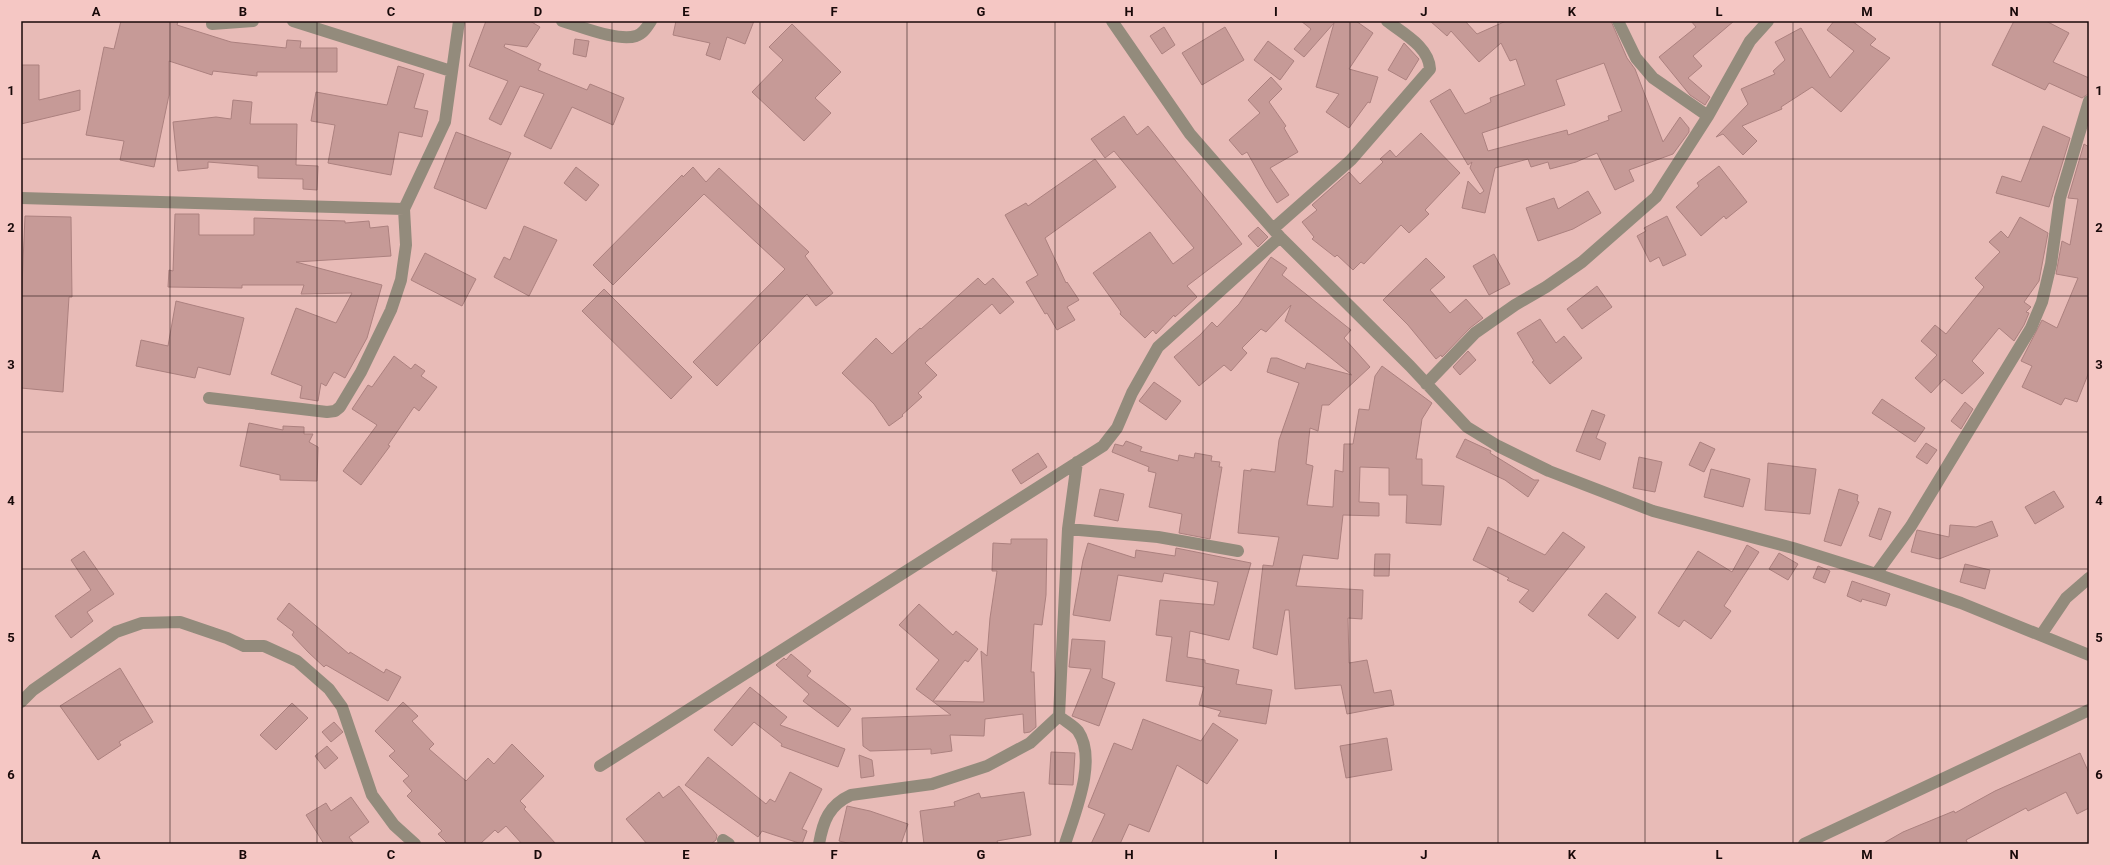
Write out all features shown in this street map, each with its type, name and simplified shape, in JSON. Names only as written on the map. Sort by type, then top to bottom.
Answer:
[{"type":"street","points":[[212,24],[254,21]]},
{"type":"street","points":[[293,21],[451,71]]},
{"type":"street","points":[[209,398],[327,412],[335,412],[340,407],[361,372],[394,302],[401,280],[406,245],[404,209],[445,122],[459,21]]},
{"type":"street","points":[[562,21],[617,36],[635,36],[645,31],[651,21]]},
{"type":"street","points":[[1112,21],[1190,134],[1277,233],[1467,427],[1498,446],[1549,471],[1654,511],[1793,548],[1876,574],[1960,604],[2089,655]]},
{"type":"street","points":[[600,766],[1103,446],[1117,428],[1132,393],[1158,347],[1351,160],[1430,69],[1429,59],[1423,49],[1387,21]]},
{"type":"street","points":[[1618,21],[1636,58],[1653,78],[1708,116]]},
{"type":"street","points":[[1426,384],[1475,333],[1515,305],[1546,287],[1582,262],[1656,197],[1708,116],[1750,41],[1768,21]]},
{"type":"street","points":[[1876,574],[1911,526],[2031,328],[2042,302],[2051,264],[2060,198],[2089,101]]},
{"type":"street","points":[[21,198],[404,209]]},
{"type":"street","points":[[819,844],[822,828],[828,812],[840,800],[851,795],[932,784],[987,766],[1030,743],[1059,716],[1068,529],[1076,462]]},
{"type":"street","points":[[1068,529],[1158,537],[1238,551]]},
{"type":"street","points":[[2041,635],[2066,598],[2089,578]]},
{"type":"street","points":[[21,702],[33,690],[116,632],[142,623],[180,622],[227,638],[244,646],[264,646],[297,661],[333,695],[342,707],[372,795],[394,825],[415,844]]},
{"type":"street","points":[[1804,844],[2089,710]]},
{"type":"street","points":[[1059,716],[1078,731],[1084,745],[1085,761],[1080,799],[1065,844]]},
{"type":"building","points":[[121,21],[178,21],[177,25],[231,42],[286,48],[287,40],[301,41],[300,48],[337,48],[337,72],[257,72],[257,76],[213,71],[212,75],[169,61],[169,95],[154,167],[120,160],[124,141],[86,135],[104,47],[114,49]]},
{"type":"building","points":[[486,21],[530,21],[540,27],[527,47],[505,44],[504,47],[541,64],[538,70],[587,90],[590,84],[624,98],[613,125],[572,107],[551,149],[524,136],[544,94],[520,86],[501,125],[489,119],[508,81],[469,66]]},
{"type":"building","points":[[676,21],[754,21],[745,44],[727,37],[720,60],[706,55],[710,43],[673,35]]},
{"type":"building","points":[[1301,21],[1356,21],[1373,33],[1349,69],[1378,77],[1370,103],[1368,102],[1349,128],[1326,112],[1339,94],[1316,87],[1334,23],[1304,57],[1294,49],[1311,29]]},
{"type":"building","points":[[1430,21],[1465,21],[1477,34],[1506,21],[1611,21],[1627,58],[1635,69],[1663,142],[1680,117],[1689,128],[1689,132],[1673,154],[1629,170],[1634,181],[1615,190],[1597,153],[1576,162],[1550,169],[1548,162],[1531,167],[1528,159],[1495,168],[1485,213],[1462,208],[1468,181],[1480,194],[1484,191],[1470,168],[1472,162],[1468,165],[1430,101],[1450,89],[1465,114],[1491,102],[1490,98],[1525,85],[1516,59],[1510,61],[1501,43],[1479,62],[1451,31],[1447,36]],"holes":[[[1604,63],[1622,111],[1608,116],[1609,120],[1568,135],[1567,130],[1488,151],[1482,133],[1565,105],[1556,80]]]},
{"type":"building","points":[[1691,21],[1734,21],[1693,56],[1702,66],[1688,78],[1710,97],[1705,105],[1690,95],[1659,57],[1696,27]]},
{"type":"building","points":[[1834,21],[1852,21],[1876,39],[1870,45],[1890,58],[1841,112],[1812,87],[1781,107],[1782,109],[1742,126],[1757,141],[1743,155],[1723,134],[1716,137],[1748,104],[1741,89],[1775,74],[1773,71],[1785,60],[1775,42],[1801,28],[1830,78],[1854,51],[1827,30]]},
{"type":"building","points":[[2014,21],[2046,21],[2069,33],[2053,62],[2089,78],[2088,94],[2082,98],[2049,83],[2045,90],[1992,65]]},
{"type":"building","points":[[792,24],[841,72],[815,98],[831,113],[804,141],[752,92],[783,60],[769,47]]},
{"type":"building","points":[[1164,27],[1175,45],[1162,54],[1150,36]]},
{"type":"building","points":[[1225,27],[1244,60],[1202,85],[1182,53]]},
{"type":"building","points":[[575,39],[589,41],[586,57],[573,54]]},
{"type":"building","points":[[1268,41],[1294,61],[1280,80],[1254,60]]},
{"type":"building","points":[[1404,43],[1419,59],[1406,80],[1388,70]]},
{"type":"building","points":[[21,65],[39,65],[39,100],[80,90],[80,110],[21,124]]},
{"type":"building","points":[[398,66],[424,74],[414,108],[428,111],[422,137],[399,132],[391,175],[328,163],[335,125],[311,121],[316,92],[387,105]]},
{"type":"building","points":[[1271,77],[1282,89],[1269,102],[1286,126],[1284,128],[1298,152],[1270,168],[1289,195],[1277,203],[1247,152],[1242,155],[1229,140],[1260,113],[1248,100]]},
{"type":"building","points":[[233,100],[252,102],[250,124],[297,124],[296,165],[318,166],[317,190],[303,189],[303,179],[258,178],[258,166],[208,162],[208,168],[178,171],[173,122],[216,117],[231,119]]},
{"type":"building","points":[[1124,116],[1137,135],[1148,126],[1242,244],[1187,286],[1197,297],[1175,317],[1174,315],[1156,334],[1153,330],[1145,338],[1120,314],[1121,312],[1093,273],[1150,232],[1173,264],[1194,248],[1114,151],[1105,158],[1091,139]]},
{"type":"building","points":[[2043,126],[2070,138],[2049,207],[1996,193],[2002,176],[2021,182]]},
{"type":"building","points":[[456,132],[511,153],[486,209],[434,188]]},
{"type":"building","points":[[1421,133],[1460,173],[1425,210],[1429,214],[1409,233],[1401,225],[1364,264],[1361,262],[1353,270],[1337,255],[1335,257],[1312,239],[1314,237],[1302,222],[1317,210],[1312,205],[1349,172],[1360,184],[1383,162],[1380,159],[1390,150],[1396,157]]},
{"type":"building","points":[[2084,144],[2089,147],[2089,372],[2077,402],[2065,398],[2061,405],[2022,387],[2032,366],[2021,361],[2042,320],[2057,328],[2078,278],[2056,274],[2062,241],[2070,245],[2078,199],[2068,198]]},
{"type":"building","points":[[1095,159],[1116,187],[1045,238],[1066,283],[1067,282],[1079,300],[1067,307],[1075,320],[1057,330],[1047,313],[1045,314],[1026,282],[1038,275],[1005,215],[1026,203],[1028,206]]},
{"type":"building","points":[[1719,166],[1747,202],[1726,219],[1724,216],[1701,236],[1676,207],[1699,186],[1697,183]]},
{"type":"building","points":[[576,167],[599,185],[586,201],[564,183]]},
{"type":"building","points":[[693,167],[706,182],[719,168],[809,252],[805,256],[833,293],[816,306],[807,294],[717,386],[693,362],[785,269],[704,194],[613,285],[593,265],[682,175],[683,177]]},
{"type":"building","points":[[1588,191],[1601,213],[1573,229],[1538,241],[1526,208],[1554,198],[1558,209]]},
{"type":"building","points":[[175,214],[199,214],[199,235],[254,235],[254,218],[345,221],[345,223],[369,221],[370,228],[388,226],[391,256],[296,262],[382,285],[367,338],[345,378],[334,372],[326,386],[321,383],[318,401],[300,398],[302,386],[271,374],[296,308],[336,323],[352,293],[301,294],[304,285],[242,285],[242,288],[168,287],[169,270],[173,271]]},
{"type":"building","points":[[25,216],[71,217],[72,297],[69,297],[63,392],[21,388],[21,309]]},
{"type":"building","points":[[1667,216],[1686,255],[1663,266],[1659,257],[1650,262],[1637,236],[1646,231],[1644,228]]},
{"type":"building","points":[[2020,217],[2048,233],[2039,281],[2024,302],[2031,307],[2026,312],[2029,313],[2024,325],[2014,341],[1999,328],[1972,361],[1984,373],[1962,394],[1944,379],[1931,393],[1915,378],[1937,355],[1921,341],[1935,325],[1946,334],[1984,287],[1975,278],[2000,252],[1989,242],[2001,231],[2008,238]]},
{"type":"building","points":[[524,226],[557,240],[529,296],[494,277],[504,257],[510,260]]},
{"type":"building","points":[[1258,227],[1268,237],[1258,247],[1248,236]]},
{"type":"building","points":[[425,253],[476,279],[462,306],[411,280]]},
{"type":"building","points":[[1494,254],[1510,284],[1489,295],[1473,266]]},
{"type":"building","points":[[1271,257],[1287,268],[1282,275],[1351,330],[1344,338],[1370,367],[1329,405],[1322,405],[1318,431],[1310,428],[1306,464],[1313,466],[1307,505],[1333,507],[1335,470],[1343,472],[1344,444],[1353,444],[1359,409],[1369,410],[1375,376],[1382,366],[1432,403],[1422,419],[1416,459],[1422,459],[1422,485],[1444,486],[1441,525],[1406,523],[1407,495],[1389,495],[1389,468],[1360,467],[1359,502],[1379,503],[1379,516],[1343,515],[1338,559],[1303,555],[1296,586],[1363,590],[1362,619],[1348,618],[1349,663],[1367,660],[1374,693],[1391,690],[1394,705],[1347,714],[1341,685],[1295,689],[1289,610],[1285,610],[1277,655],[1253,648],[1263,565],[1273,566],[1279,537],[1238,533],[1244,470],[1251,471],[1251,469],[1275,472],[1279,440],[1299,383],[1267,372],[1271,358],[1277,358],[1305,369],[1307,363],[1352,375],[1285,321],[1291,305],[1266,332],[1261,329],[1242,348],[1247,353],[1231,371],[1224,365],[1199,386],[1174,357],[1200,335],[1212,322],[1217,327],[1239,304]]},
{"type":"building","points":[[1426,258],[1445,277],[1430,290],[1450,313],[1466,299],[1483,318],[1470,328],[1442,357],[1441,355],[1436,359],[1408,325],[1383,300]]},
{"type":"building","points":[[978,278],[985,285],[993,278],[1014,302],[1000,314],[992,304],[925,363],[937,375],[918,393],[922,397],[902,415],[903,416],[889,426],[874,404],[842,373],[876,338],[892,354]]},
{"type":"building","points":[[1597,286],[1612,307],[1582,329],[1567,309]]},
{"type":"building","points":[[604,289],[692,377],[671,399],[582,311]]},
{"type":"building","points":[[176,301],[244,318],[230,375],[198,367],[195,378],[136,366],[141,340],[168,346]]},
{"type":"building","points":[[1540,319],[1556,343],[1564,336],[1582,358],[1550,384],[1532,362],[1534,361],[1517,333]]},
{"type":"building","points":[[1468,351],[1476,360],[1460,375],[1453,367]]},
{"type":"building","points":[[394,356],[411,369],[415,364],[425,371],[421,376],[437,387],[419,411],[414,407],[388,445],[390,446],[361,485],[343,471],[377,425],[352,409],[368,385],[372,387]]},
{"type":"building","points":[[1154,382],[1181,401],[1166,420],[1139,401]]},
{"type":"building","points":[[1882,399],[1925,428],[1915,442],[1872,413]]},
{"type":"building","points":[[1965,402],[1973,409],[1961,429],[1951,421]]},
{"type":"building","points":[[1592,410],[1605,415],[1596,438],[1606,443],[1600,460],[1576,451]]},
{"type":"building","points":[[249,423],[283,430],[283,426],[304,427],[304,434],[313,434],[309,442],[318,447],[317,481],[280,480],[280,475],[240,466]]},
{"type":"building","points":[[1465,439],[1491,451],[1490,453],[1534,480],[1539,480],[1528,497],[1505,480],[1456,457]]},
{"type":"building","points":[[1126,441],[1142,447],[1140,451],[1178,461],[1179,455],[1194,458],[1195,453],[1212,456],[1211,461],[1220,462],[1219,467],[1222,467],[1210,539],[1179,533],[1182,514],[1149,507],[1156,473],[1148,471],[1149,467],[1112,452],[1115,444],[1123,446]]},
{"type":"building","points":[[1700,442],[1715,449],[1704,472],[1689,465]]},
{"type":"building","points":[[1926,443],[1937,450],[1927,464],[1916,457]]},
{"type":"building","points":[[1038,453],[1047,467],[1021,484],[1012,470]]},
{"type":"building","points":[[1639,457],[1662,462],[1655,492],[1633,488]]},
{"type":"building","points":[[1768,463],[1816,469],[1810,514],[1765,510]]},
{"type":"building","points":[[1711,469],[1750,479],[1743,507],[1704,497]]},
{"type":"building","points":[[1100,489],[1124,494],[1118,521],[1094,516]]},
{"type":"building","points":[[1839,489],[1858,495],[1857,501],[1859,502],[1841,546],[1824,541]]},
{"type":"building","points":[[2054,491],[2064,507],[2035,524],[2025,507]]},
{"type":"building","points":[[1879,508],[1891,512],[1881,540],[1869,536]]},
{"type":"building","points":[[1992,521],[1998,536],[1939,559],[1911,552],[1917,530],[1949,537],[1950,525],[1976,527]]},
{"type":"building","points":[[1488,527],[1545,555],[1563,532],[1585,547],[1533,612],[1519,602],[1529,590],[1507,580],[1509,578],[1473,560]]},
{"type":"building","points":[[1011,539],[1047,539],[1046,595],[1042,625],[1034,624],[1031,672],[1034,672],[1036,727],[1030,732],[1024,733],[1023,714],[985,719],[984,736],[950,735],[952,751],[931,754],[931,749],[870,751],[863,746],[862,718],[951,715],[916,689],[939,660],[899,625],[919,604],[953,635],[956,631],[978,649],[968,662],[965,660],[933,701],[984,702],[981,651],[987,656],[990,618],[997,571],[992,571],[993,543],[1011,544]]},
{"type":"building","points":[[1088,543],[1135,558],[1136,550],[1175,556],[1176,548],[1251,563],[1229,640],[1190,631],[1187,657],[1205,660],[1205,663],[1239,670],[1236,684],[1272,690],[1266,724],[1218,716],[1221,711],[1199,705],[1204,687],[1166,681],[1172,637],[1156,635],[1160,600],[1214,605],[1218,582],[1164,573],[1162,582],[1118,575],[1110,621],[1073,615],[1083,560]]},
{"type":"building","points":[[1747,545],[1759,552],[1724,606],[1731,611],[1711,639],[1684,620],[1679,627],[1658,613],[1698,551],[1732,572]]},
{"type":"building","points":[[84,551],[114,594],[87,612],[93,621],[71,638],[55,616],[91,590],[71,560]]},
{"type":"building","points":[[1779,553],[1798,564],[1788,580],[1769,569]]},
{"type":"building","points":[[1375,554],[1390,554],[1389,576],[1374,576]]},
{"type":"building","points":[[1965,564],[1990,570],[1985,589],[1960,582]]},
{"type":"building","points":[[1818,566],[1830,571],[1825,583],[1813,578]]},
{"type":"building","points":[[1852,581],[1890,594],[1886,606],[1862,599],[1861,602],[1847,596]]},
{"type":"building","points":[[1606,593],[1636,617],[1618,639],[1588,615]]},
{"type":"building","points":[[289,603],[349,654],[350,652],[384,673],[386,669],[401,677],[388,701],[326,665],[324,667],[308,652],[292,635],[294,632],[277,619]]},
{"type":"building","points":[[1072,639],[1105,641],[1102,678],[1115,683],[1099,726],[1072,716],[1091,669],[1069,667]]},
{"type":"building","points":[[791,654],[811,671],[807,676],[851,709],[838,727],[803,701],[809,694],[776,665],[784,658],[786,660]]},
{"type":"building","points":[[120,668],[153,722],[119,742],[121,745],[98,760],[60,706]]},
{"type":"building","points":[[750,687],[787,717],[780,725],[845,749],[838,767],[781,746],[782,744],[754,722],[732,746],[714,730]]},
{"type":"building","points":[[403,702],[418,716],[412,721],[434,744],[429,749],[466,781],[488,758],[494,764],[512,744],[544,776],[520,801],[526,807],[524,809],[556,844],[522,844],[506,826],[498,833],[495,830],[480,844],[448,844],[438,834],[442,831],[407,796],[412,791],[403,781],[409,776],[389,756],[395,751],[375,731]]},
{"type":"building","points":[[292,703],[308,718],[276,750],[260,735]]},
{"type":"building","points":[[1143,719],[1201,741],[1213,723],[1238,740],[1207,784],[1177,765],[1149,832],[1129,824],[1120,844],[1091,844],[1105,814],[1088,807],[1114,743],[1132,750]]},
{"type":"building","points":[[334,722],[343,732],[331,742],[322,732]]},
{"type":"building","points":[[1387,738],[1392,770],[1346,778],[1340,746]]},
{"type":"building","points":[[327,746],[338,758],[325,769],[315,756]]},
{"type":"building","points":[[1051,752],[1075,753],[1073,785],[1049,784]]},
{"type":"building","points":[[2080,753],[2089,773],[2089,808],[2077,814],[2066,792],[2028,811],[2026,808],[1966,840],[1968,844],[1882,844],[1903,832],[1954,811],[1955,813],[1995,791]]},
{"type":"building","points":[[859,755],[872,760],[874,776],[861,778]]},
{"type":"building","points":[[708,757],[766,804],[770,799],[775,802],[790,772],[822,789],[802,829],[807,831],[802,844],[762,831],[758,837],[685,785]]},
{"type":"building","points":[[679,786],[717,835],[716,840],[711,844],[647,844],[626,819],[659,792],[663,798]]},
{"type":"building","points":[[1024,792],[1031,835],[997,841],[998,844],[924,844],[920,811],[955,806],[954,802],[979,793],[981,798]]},
{"type":"building","points":[[351,797],[369,822],[349,837],[354,844],[324,844],[306,815],[326,803],[331,811]]},
{"type":"building","points":[[847,806],[870,811],[908,824],[901,844],[852,844],[839,841]]}]
